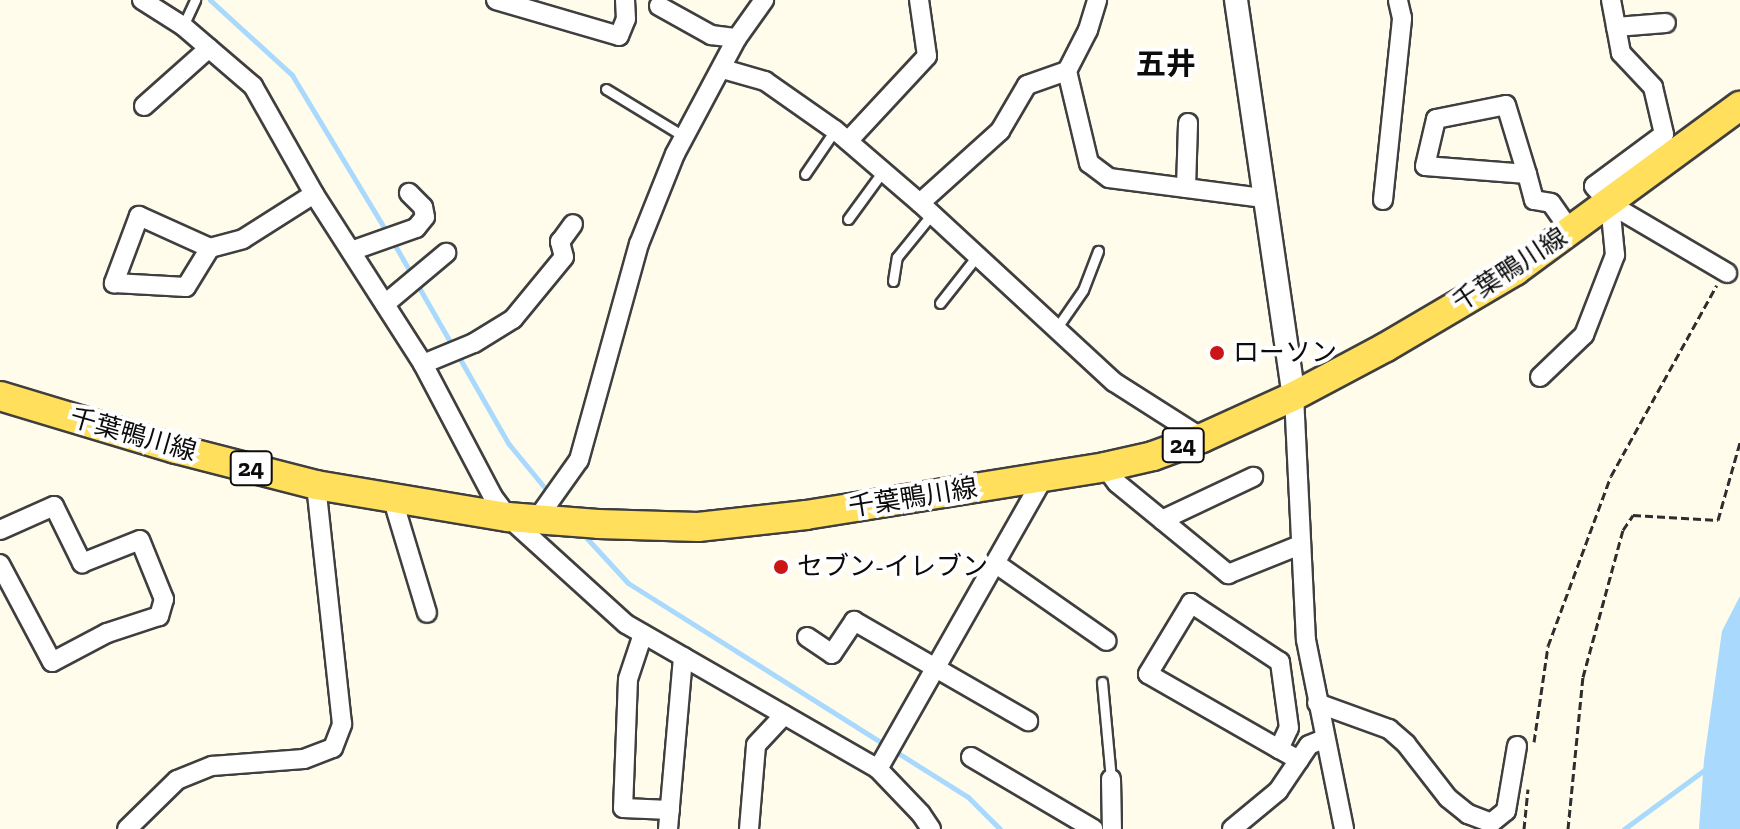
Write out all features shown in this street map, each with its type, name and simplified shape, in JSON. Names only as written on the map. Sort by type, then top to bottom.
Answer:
[{"type":"main road","name":"千葉鴨川線","points":[[0,396],[176,449],[316,485],[508,517],[698,527],[806,515],[1043,478],[1153,456],[1202,438],[1294,396],[1451,309],[1571,232],[1740,106]]},
{"type":"street","points":[[496,0],[619,36],[626,19],[625,0]]},
{"type":"street","points":[[537,519],[579,460],[639,244],[685,137],[737,38],[764,0]]},
{"type":"street","points":[[841,135],[927,56],[919,0]]},
{"type":"street","points":[[1097,0],[1088,30],[1067,71],[1089,163],[1114,180],[1264,198]]},
{"type":"street","points":[[1236,0],[1294,396],[1306,640],[1344,829]]},
{"type":"street","points":[[1383,200],[1402,18],[1398,0]]},
{"type":"street","points":[[1611,0],[1621,53],[1653,87],[1664,134],[1594,186],[1610,204],[1727,273]]},
{"type":"street","points":[[152,3],[253,86],[314,194],[423,364],[493,497],[508,517],[626,624],[878,769],[931,829]]},
{"type":"street","points":[[659,6],[711,35],[737,38]]},
{"type":"street","points":[[1616,27],[1666,23]]},
{"type":"street","points":[[144,106],[209,48]]},
{"type":"street","points":[[723,69],[765,81],[841,135],[926,208],[1114,382],[1202,438]]},
{"type":"street","points":[[926,208],[1000,131],[1027,85],[1067,71]]},
{"type":"street","points":[[1527,174],[1425,166],[1436,119],[1506,105],[1527,174],[1534,200],[1551,203],[1571,232]]},
{"type":"street","points":[[1186,188],[1188,123]]},
{"type":"street","points":[[351,251],[416,228],[425,217],[423,207],[409,193]]},
{"type":"street","points":[[210,248],[186,287],[114,283],[139,216],[210,248],[243,239],[314,194]]},
{"type":"street","points":[[1540,377],[1584,335],[1615,255],[1610,204]]},
{"type":"street","points":[[423,364],[474,343],[513,319],[564,257],[560,242],[573,224]]},
{"type":"street","points":[[385,304],[446,253]]},
{"type":"street","points":[[1105,467],[1117,483],[1228,574],[1300,545]]},
{"type":"street","points":[[1162,520],[1253,477]]},
{"type":"street","points":[[878,769],[1043,478]]},
{"type":"street","points":[[127,829],[177,780],[212,766],[304,759],[333,748],[342,724],[316,485]]},
{"type":"street","points":[[392,497],[427,613]]},
{"type":"street","points":[[0,530],[54,506],[82,563],[140,540],[164,599],[159,616],[107,633],[52,662],[8,603],[0,564]]},
{"type":"street","points":[[995,563],[1107,641]]},
{"type":"street","points":[[1279,749],[1289,728],[1280,662],[1191,603],[1148,674],[1279,749],[1299,760]]},
{"type":"street","points":[[807,637],[832,654],[854,621],[1028,721]]},
{"type":"street","points":[[643,634],[628,679],[623,808],[669,820],[683,657]]},
{"type":"street","points":[[1317,703],[1389,729],[1406,744],[1448,798],[1468,814],[1491,823],[1506,811],[1525,744]]},
{"type":"street","points":[[749,829],[756,745],[784,715]]},
{"type":"street","points":[[1232,829],[1278,791],[1309,745],[1324,739]]},
{"type":"street","points":[[971,757],[1093,829]]},
{"type":"street","points":[[1111,779],[1112,829]]},
{"type":"lane","points":[[183,26],[195,0]]},
{"type":"lane","points":[[606,89],[685,137]]},
{"type":"lane","points":[[805,174],[841,135]]},
{"type":"lane","points":[[848,219],[883,171]]},
{"type":"lane","points":[[893,281],[897,257],[926,208]]},
{"type":"lane","points":[[1056,329],[1083,290],[1098,251]]},
{"type":"lane","points":[[940,303],[977,256]]},
{"type":"lane","points":[[1102,682],[1111,779]]},
{"type":"path","points":[[1525,744],[1548,646],[1611,476],[1727,273]]},
{"type":"path","points":[[1568,829],[1583,677],[1623,530],[1633,515],[1718,520],[1740,442]]},
{"type":"path","points":[[1524,829],[1529,786]]},
{"type":"water","points":[[1740,596],[1740,829],[1699,829],[1704,760],[1722,631]]},
{"type":"waterway","points":[[210,0],[292,75],[388,234]]},
{"type":"waterway","points":[[393,242],[412,275]]},
{"type":"waterway","points":[[417,284],[508,443],[563,510]]},
{"type":"waterway","points":[[582,533],[628,583],[968,797],[1000,829]]},
{"type":"waterway","points":[[1624,829],[1707,768]]},
{"type":"place","name":"ローソン","points":[[1217,353]]},
{"type":"place","name":"セブン-イレブン","points":[[781,567]]},
{"type":"district","name":"五井","points":[[1166,64]]}]
